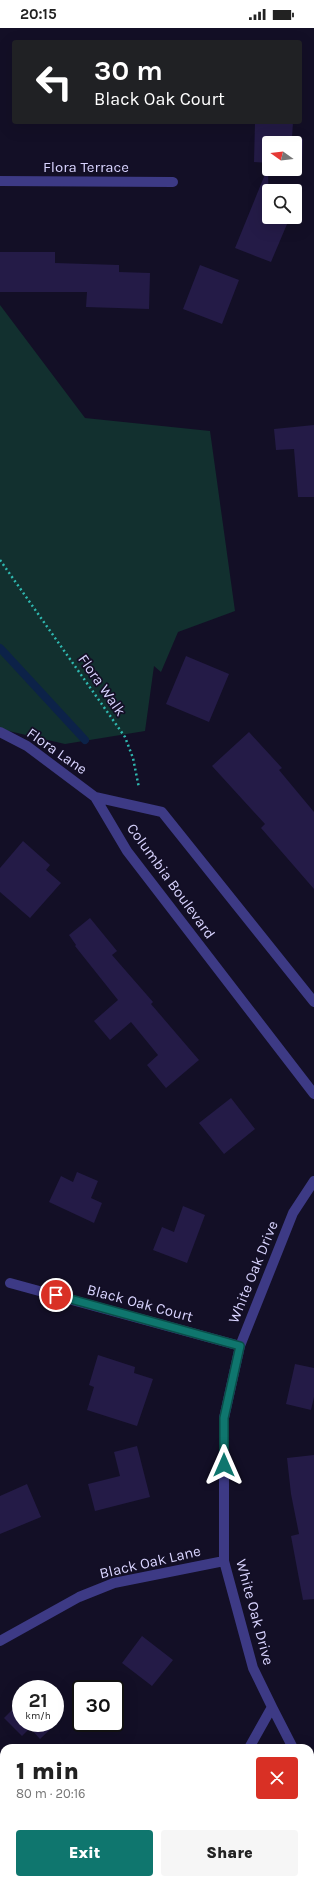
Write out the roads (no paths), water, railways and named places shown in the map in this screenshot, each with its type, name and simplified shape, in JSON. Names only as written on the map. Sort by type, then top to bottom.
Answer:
[{"type":"street","name":"Flora Terrace","points":[[0,181],[173,182]]},
{"type":"street","name":"Flora Lane","points":[[0,732],[26,746],[95,797]]},
{"type":"street","name":"Columbia Boulevard","points":[[95,797],[162,812],[314,1002]]},
{"type":"street","name":"Columbia Boulevard","points":[[95,797],[127,851],[314,1094]]},
{"type":"street","name":"White Oak Drive","points":[[291,1744],[253,1668],[224,1560],[224,1418],[240,1346],[293,1213],[314,1181]]},
{"type":"street","name":"Black Oak Court","points":[[10,1282],[240,1346]]},
{"type":"street","name":"Black Oak Lane","points":[[0,1641],[78,1597],[114,1584],[224,1560]]},
{"type":"street","points":[[251,1744],[272,1707]]},
{"type":"waterway","points":[[0,648],[85,740]]}]
